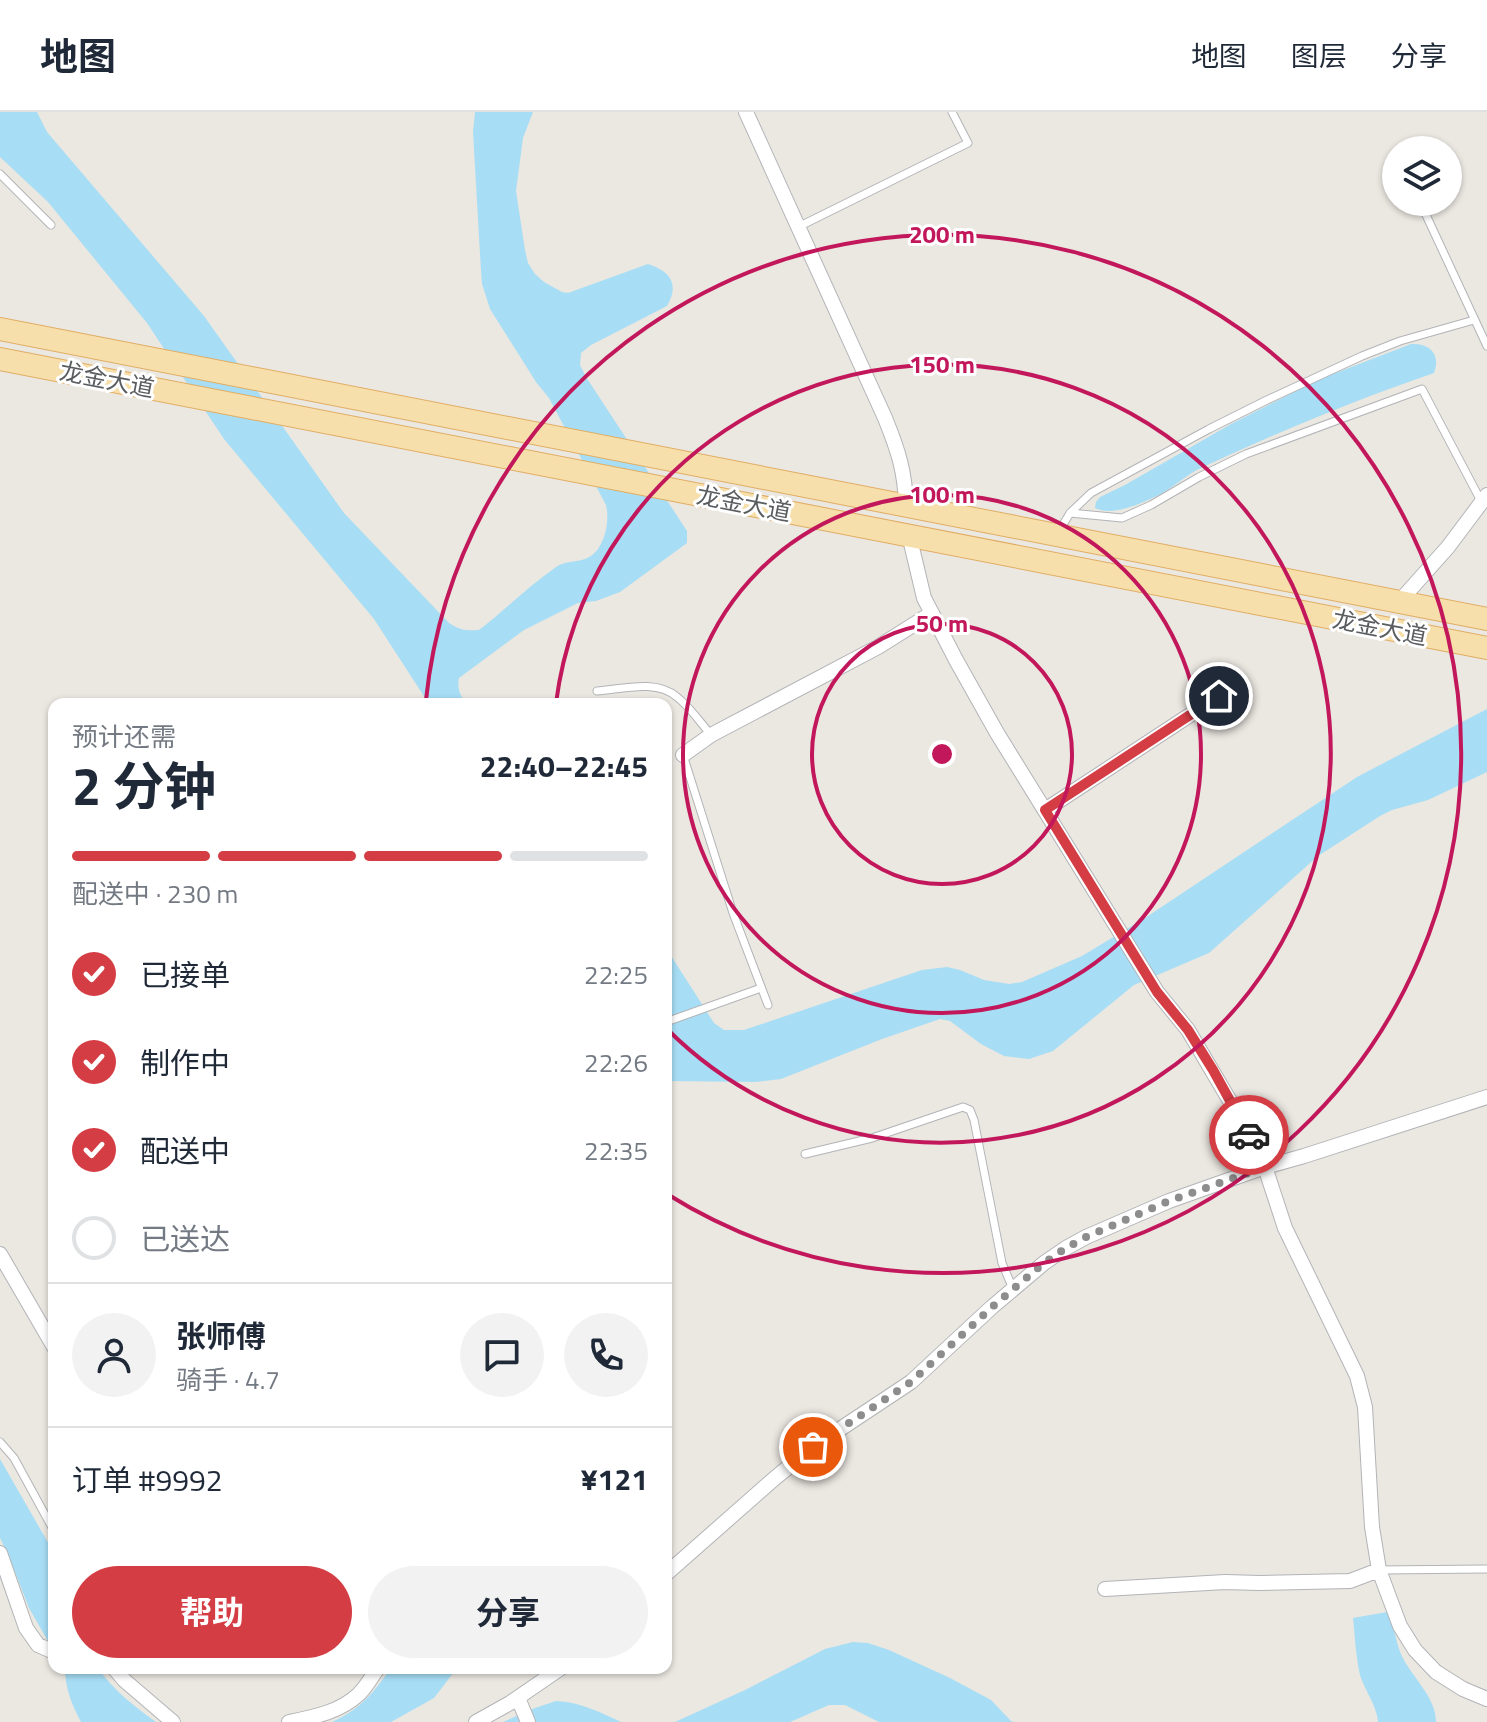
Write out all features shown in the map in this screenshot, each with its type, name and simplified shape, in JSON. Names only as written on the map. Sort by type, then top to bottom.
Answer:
[{"type":"main road","name":"龙金大道","points":[[0,329],[1487,619]]},
{"type":"main road","name":"龙金大道","points":[[0,359],[1487,648]]},
{"type":"street","points":[[746,112],[899,454],[906,505]]},
{"type":"street","points":[[1399,602],[1448,547],[1484,499]]},
{"type":"street","points":[[909,535],[924,598],[976,697],[1157,992],[1188,1030],[1213,1070],[1265,1167],[1285,1228],[1357,1376],[1365,1407],[1372,1527],[1379,1570],[1400,1626],[1415,1650],[1436,1672],[1487,1699]]},
{"type":"street","points":[[683,755],[711,735],[878,647],[932,613]]},
{"type":"street","points":[[1045,810],[1219,696]]},
{"type":"street","points":[[672,1569],[813,1447],[911,1382],[1044,1263],[1086,1237],[1169,1201],[1265,1167],[1487,1097]]},
{"type":"street","points":[[0,1254],[48,1337]]},
{"type":"street","points":[[0,1553],[26,1628],[38,1645],[48,1649]]},
{"type":"street","points":[[1105,1589],[1225,1582],[1350,1581],[1379,1570]]},
{"type":"street","points":[[119,1674],[173,1722]]},
{"type":"street","points":[[289,1722],[331,1711],[351,1700],[374,1674]]},
{"type":"street","points":[[476,1722],[523,1710],[556,1674]]},
{"type":"street","points":[[309,1718],[334,1722]]},
{"type":"lane","points":[[798,227],[968,143],[952,112]]},
{"type":"lane","points":[[0,174],[51,225]]},
{"type":"lane","points":[[1426,216],[1487,346]]},
{"type":"lane","points":[[1057,535],[1070,513],[1091,493],[1267,400],[1400,341],[1474,320]]},
{"type":"lane","points":[[1070,513],[1122,518],[1246,454],[1422,389],[1484,499]]},
{"type":"lane","points":[[597,691],[649,686],[668,691],[683,702],[711,735]]},
{"type":"lane","points":[[683,755],[733,913],[768,1005]]},
{"type":"lane","points":[[672,1020],[761,988]]},
{"type":"lane","points":[[805,1154],[872,1138],[963,1107],[970,1110],[1002,1263],[1013,1289]]},
{"type":"lane","points":[[0,1442],[14,1458],[48,1520]]},
{"type":"lane","points":[[1379,1570],[1487,1569]]},
{"type":"water","points":[[0,112],[37,112],[47,132],[204,316],[344,513],[449,623],[460,629],[479,630],[556,567],[583,560],[596,552],[607,526],[606,505],[549,398],[490,309],[482,284],[473,132],[475,112],[533,112],[523,138],[516,191],[525,250],[535,274],[544,282],[568,293],[648,264],[662,270],[671,279],[673,291],[667,306],[591,345],[581,353],[580,365],[687,531],[687,543],[620,592],[596,601],[578,603],[524,630],[459,678],[458,686],[463,698],[425,698],[374,619],[224,439],[147,323],[48,202],[0,157]]},
{"type":"water","points":[[1411,344],[1424,345],[1432,351],[1436,360],[1434,373],[1258,442],[1201,468],[1159,495],[1136,505],[1110,511],[1095,508],[1100,497],[1231,424],[1320,379]]},
{"type":"water","points":[[1487,709],[1487,772],[1428,800],[1380,816],[1318,856],[1209,953],[1134,985],[1053,1051],[1029,1059],[1004,1056],[981,1044],[950,1021],[940,1019],[781,1079],[756,1082],[672,1081],[672,957],[714,1023],[724,1030],[744,1030],[922,970],[947,967],[984,980],[1009,984],[1022,982],[1082,956],[1145,918],[1357,777]]},
{"type":"water","points":[[0,1459],[48,1543],[48,1641],[29,1608],[0,1538]]},
{"type":"water","points":[[1387,1612],[1401,1654],[1428,1695],[1436,1722],[1378,1722],[1360,1675],[1353,1618]]},
{"type":"water","points":[[853,1642],[889,1650],[950,1678],[991,1700],[1014,1722],[879,1722],[845,1705],[829,1705],[790,1722],[675,1722],[825,1649]]},
{"type":"water","points":[[65,1674],[102,1674],[117,1691],[156,1722],[81,1722]]},
{"type":"water","points":[[386,1674],[452,1674],[434,1698],[391,1722],[332,1722],[366,1700]]},
{"type":"water","points":[[556,1701],[582,1705],[621,1722],[503,1722]]},
{"type":"way so far","points":[[813,1447],[911,1382],[992,1307],[1066,1248],[1169,1201],[1265,1167],[1249,1135]]},
{"type":"route","points":[[1219,696],[1045,810],[1157,992],[1188,1030],[1249,1135]]}]
